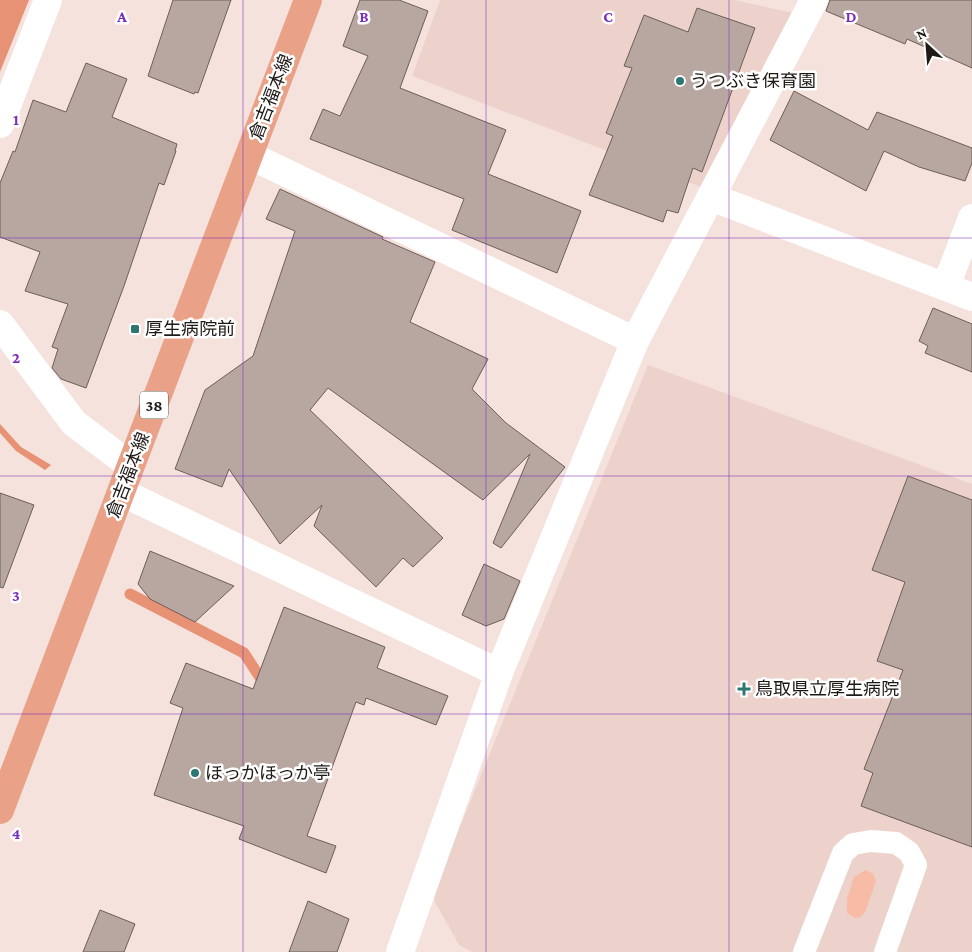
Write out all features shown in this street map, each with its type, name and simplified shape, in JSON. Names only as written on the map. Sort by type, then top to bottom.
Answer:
[{"type":"main road","name":"倉吉福本線","points":[[0,810],[308,0]]},
{"type":"street","points":[[0,124],[48,0]]},
{"type":"street","points":[[400,952],[499,673],[635,341],[814,0]]},
{"type":"street","points":[[249,154],[635,341]]},
{"type":"street","points":[[711,197],[972,297]]},
{"type":"street","points":[[946,286],[972,218]]},
{"type":"street","points":[[0,324],[74,422],[131,466]]},
{"type":"street","points":[[121,492],[499,673]]},
{"type":"lane","points":[[804,952],[843,853],[853,844],[871,841],[896,843],[909,852],[916,865],[885,952]]},
{"type":"shaded area","points":[[0,0],[29,0],[0,72]]},
{"type":"shaded area","points":[[440,0],[734,0],[793,13],[701,187],[412,76]]},
{"type":"shaded area","name":"鳥取県立厚生病院","points":[[648,365],[972,484],[972,952],[472,952],[459,945],[435,902],[433,893]]},
{"type":"shaded area","points":[[0,424],[21,447],[51,465],[45,470],[16,451],[0,433]]},
{"type":"shaded area","points":[[866,870],[873,874],[876,881],[866,910],[861,917],[855,918],[847,913],[847,899],[854,877]]},
{"type":"building","points":[[173,0],[231,0],[198,93],[195,92],[194,94],[148,76]]},
{"type":"building","points":[[360,0],[399,0],[428,11],[400,88],[506,130],[488,174],[581,211],[557,273],[452,230],[464,199],[310,139],[323,109],[340,116],[368,56],[343,46]]},
{"type":"building","points":[[830,0],[972,0],[972,68],[907,39],[905,44],[826,11]]},
{"type":"building","points":[[697,8],[755,28],[702,172],[693,168],[678,213],[667,210],[663,222],[589,195],[613,136],[606,133],[632,68],[624,66],[644,15],[688,32]]},
{"type":"building","points":[[86,63],[127,79],[112,117],[177,144],[164,185],[159,183],[124,286],[86,388],[61,379],[52,368],[58,349],[52,347],[68,304],[25,291],[40,252],[0,237],[0,183],[13,151],[15,152],[33,100],[66,112]]},
{"type":"building","points":[[794,91],[868,130],[877,112],[972,148],[972,163],[965,181],[919,167],[884,151],[866,191],[770,140]]},
{"type":"building","points":[[280,189],[383,237],[382,239],[435,262],[410,322],[488,359],[472,389],[506,423],[565,467],[501,548],[493,543],[530,454],[483,500],[328,388],[310,410],[443,538],[413,567],[403,558],[376,587],[314,526],[322,505],[280,544],[229,469],[222,487],[175,469],[205,390],[253,356],[295,231],[266,219]]},
{"type":"building","points":[[933,308],[972,324],[972,372],[925,353],[928,346],[919,341]]},
{"type":"building","points":[[908,476],[972,500],[972,847],[861,806],[873,773],[864,769],[903,670],[877,661],[905,582],[872,570]]},
{"type":"building","points":[[0,493],[34,505],[3,588],[0,587]]},
{"type":"building","points":[[150,551],[234,586],[195,622],[150,599],[138,584]]},
{"type":"building","points":[[484,564],[520,581],[504,619],[486,626],[462,615]]},
{"type":"building","points":[[284,607],[385,647],[377,668],[448,696],[436,725],[366,698],[364,705],[356,702],[307,836],[336,846],[326,873],[239,839],[244,826],[154,795],[183,708],[170,703],[186,663],[253,689]]},
{"type":"building","points":[[308,901],[349,919],[337,952],[289,952]]},
{"type":"building","points":[[100,910],[135,924],[124,952],[83,952]]},
{"type":"waterway","points":[[130,594],[244,653],[263,682],[264,689]]},
{"type":"place","name":"うつぶき保育園","points":[[680,81]]},
{"type":"place","name":"厚生病院前","points":[[135,329]]},
{"type":"place","name":"鳥取県立厚生病院","points":[[744,689]]},
{"type":"place","name":"ほっかほっか亭","points":[[195,773]]}]
